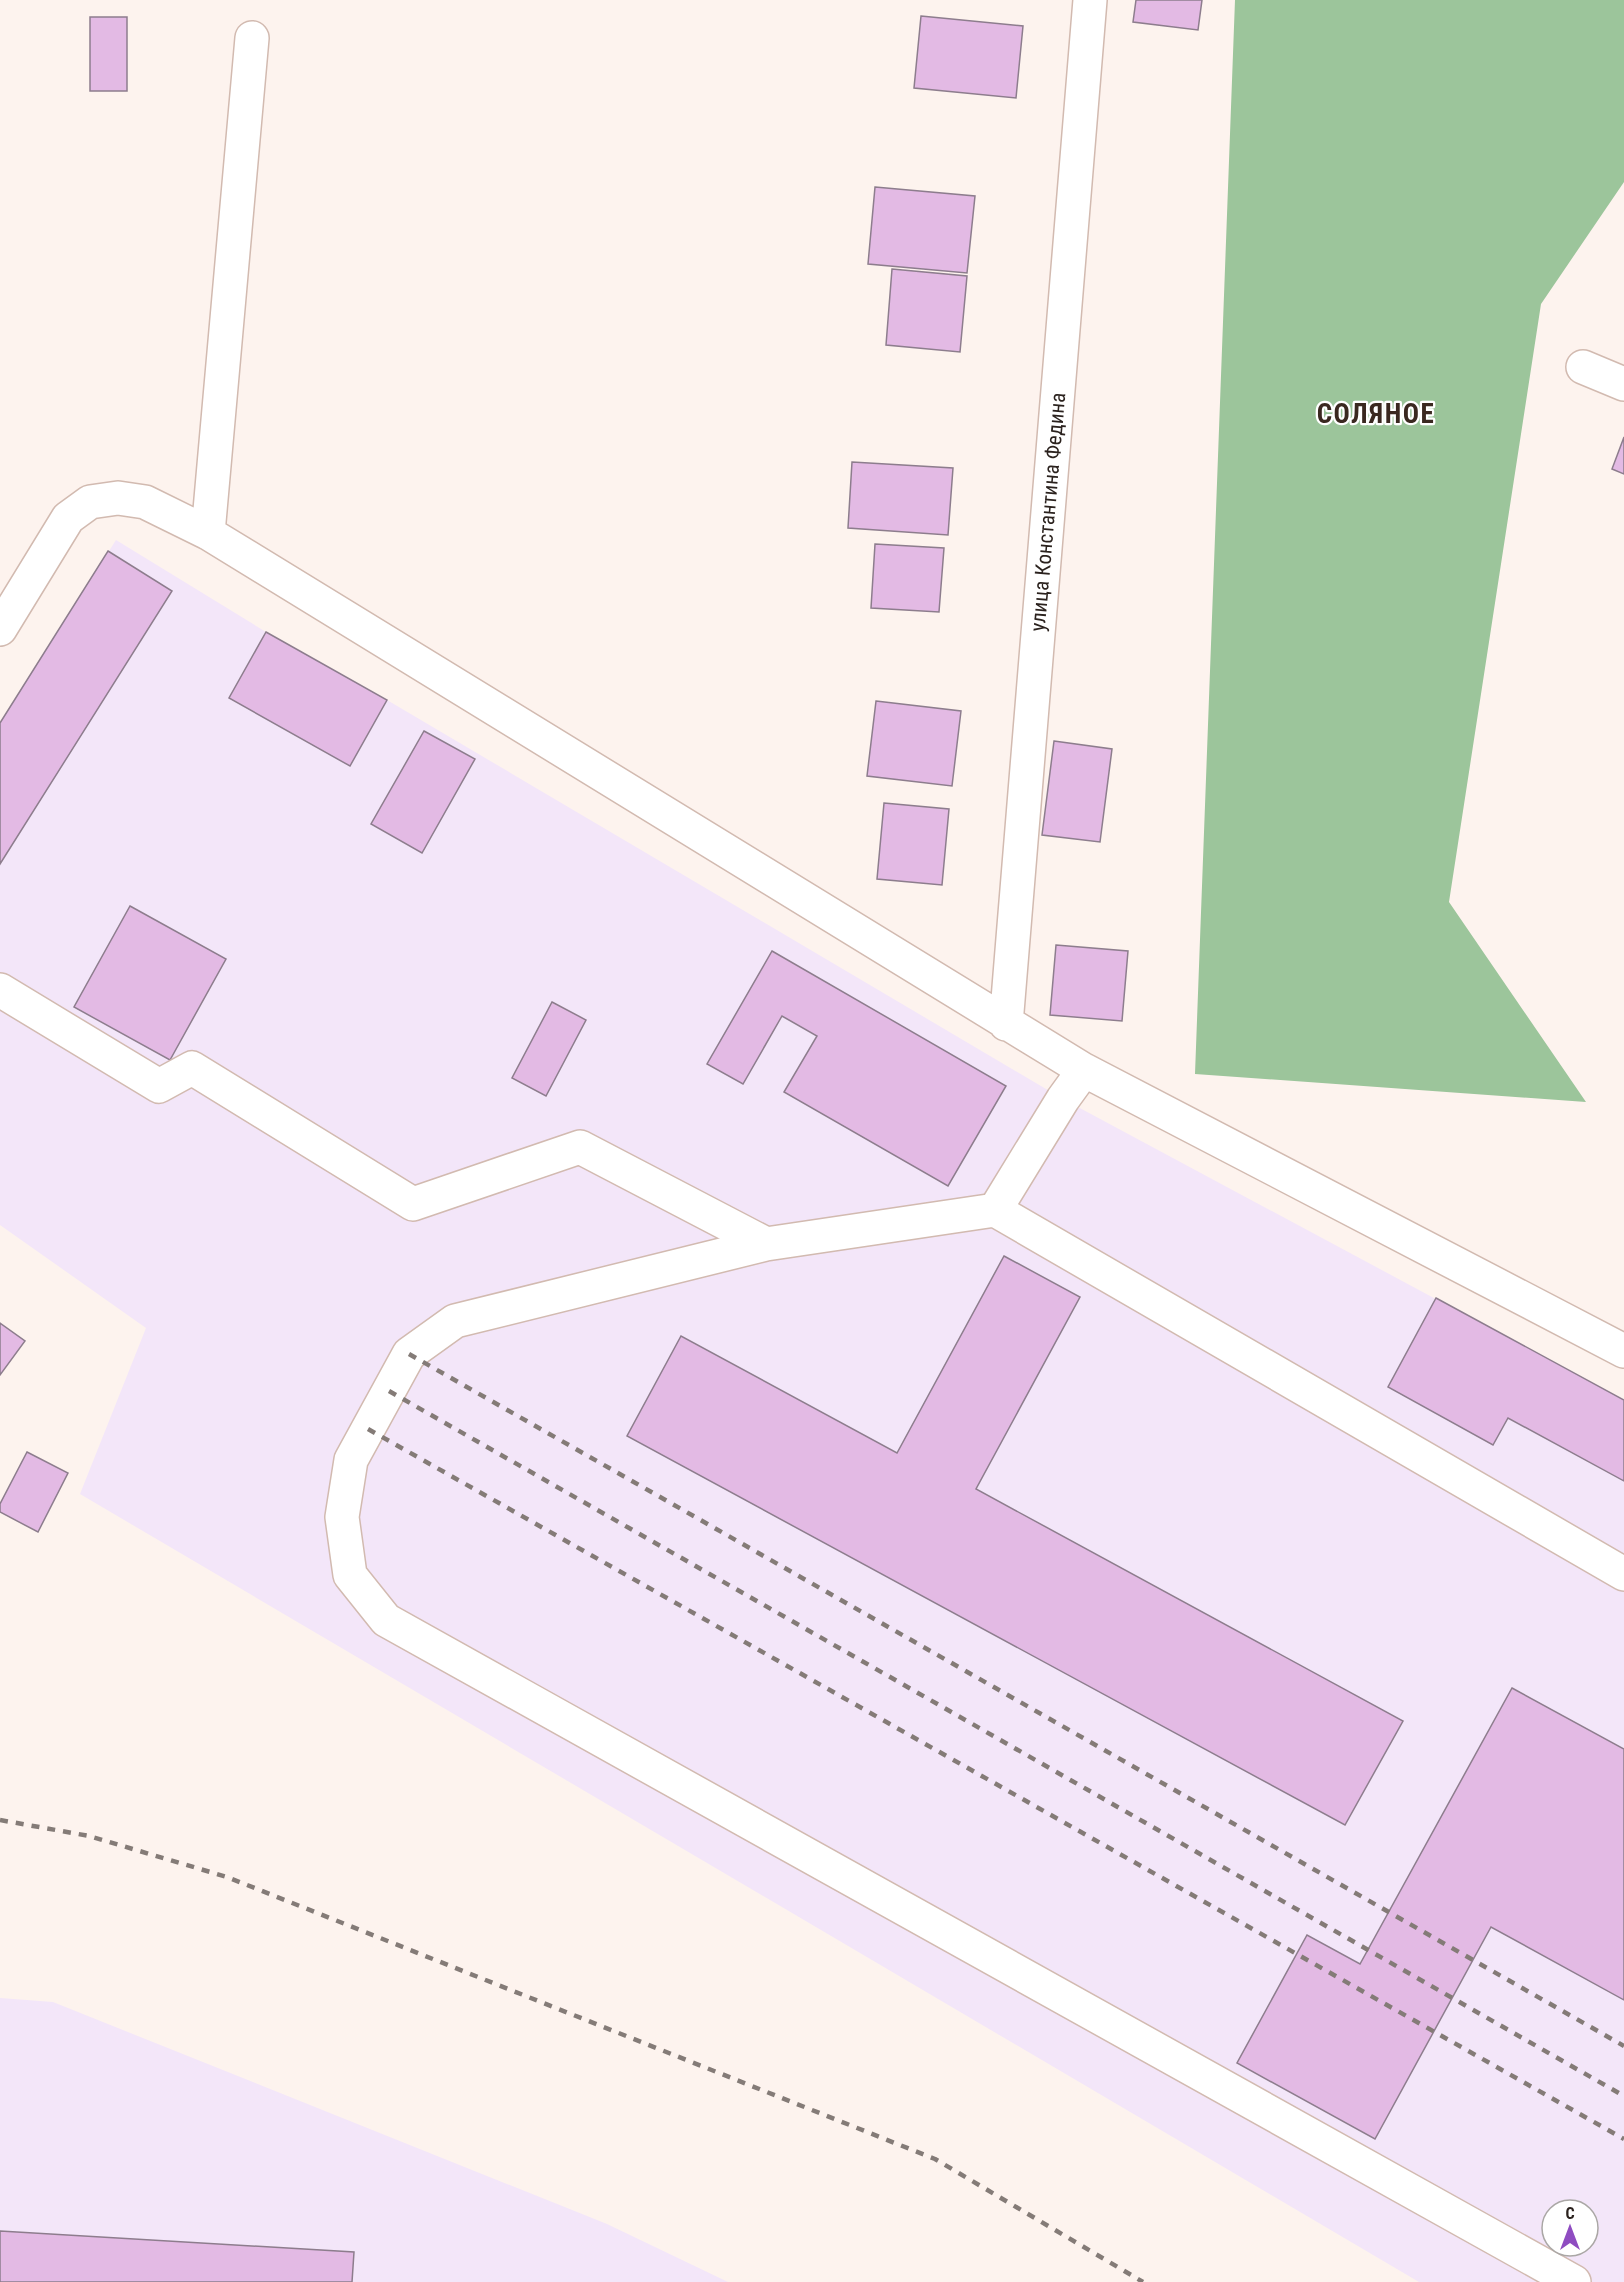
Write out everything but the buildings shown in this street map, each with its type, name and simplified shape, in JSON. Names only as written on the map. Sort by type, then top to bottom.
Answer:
[{"type":"street","name":"улица Константина Федина","points":[[1006,1024],[1090,0]]},
{"type":"street","points":[[208,533],[252,38]]},
{"type":"street","points":[[1583,367],[1624,384]]},
{"type":"street","points":[[0,629],[68,518],[90,502],[118,498],[145,502],[208,533],[1084,1070],[1624,1351]]},
{"type":"street","points":[[0,990],[159,1086],[192,1068],[413,1204],[580,1147],[766,1244]]},
{"type":"street","points":[[995,1210],[1063,1099],[1084,1070]]},
{"type":"street","points":[[1574,2282],[386,1620],[350,1575],[342,1517],[351,1460],[409,1354],[455,1321],[766,1244],[995,1210],[1624,1574]]},
{"type":"shaded area","points":[[116,540],[266,632],[387,700],[1063,1099],[1624,1400],[1624,2282],[1419,2282],[80,1494],[146,1328],[0,1225],[0,723]]},
{"type":"shaded area","points":[[0,1998],[53,2002],[607,2224],[728,2282],[0,2282]]},
{"type":"green space","points":[[1235,0],[1624,0],[1624,182],[1541,304],[1449,902],[1586,1102],[1195,1074]]},
{"type":"railway","points":[[409,1354],[1624,2046]]},
{"type":"railway","points":[[389,1391],[1624,2096]]},
{"type":"railway","points":[[368,1429],[1624,2139]]},
{"type":"railway","points":[[0,1820],[89,1836],[227,1877],[935,2159],[1143,2282]]},
{"type":"district","name":"СОЛЯНОЕ","points":[[1376,414]]}]
